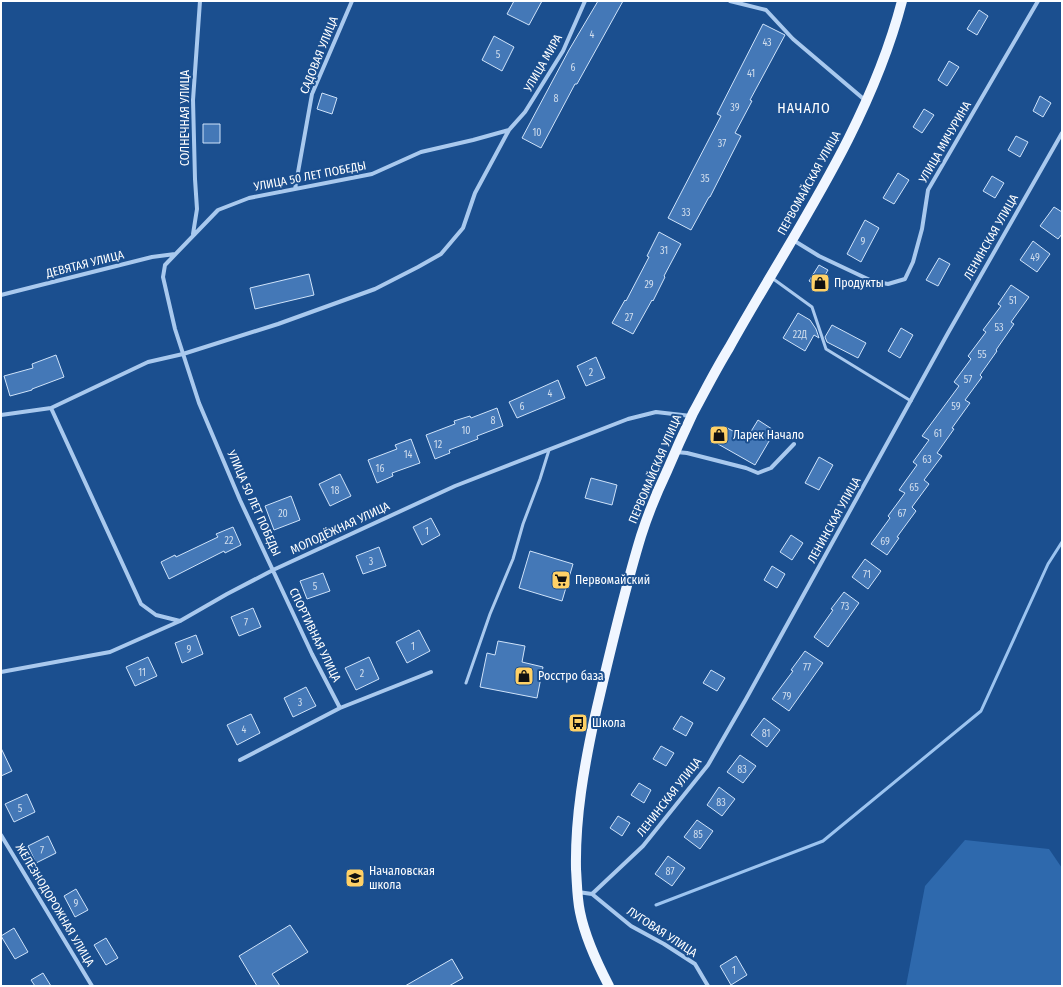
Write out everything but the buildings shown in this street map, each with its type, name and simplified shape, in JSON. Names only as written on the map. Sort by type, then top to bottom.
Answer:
[{"type":"main road","name":"ПЕРВОМАЙСКАЯ УЛИЦА","points":[[609,986],[587,936],[579,911],[576,858],[578,806],[593,726],[642,534],[656,496],[692,416],[728,348],[830,175],[884,60],[902,1]]},
{"type":"street","name":"СОЛНЕЧНАЯ УЛИЦА","points":[[193,235],[197,209],[193,100],[200,1]]},
{"type":"street","name":"САДОВАЯ УЛИЦА","points":[[295,189],[312,94],[352,1]]},
{"type":"street","name":"УЛИЦА МИРА","points":[[509,130],[525,112],[563,51],[585,1]]},
{"type":"street","points":[[730,1],[766,10],[793,39],[866,101]]},
{"type":"street","name":"УЛИЦА МИЧУРИНА","points":[[793,240],[819,256],[872,280],[888,284],[905,278],[913,262],[922,229],[928,190],[1038,1]]},
{"type":"street","name":"УЛИЦА 50 ЛЕТ ПОБЕДЫ","points":[[273,570],[240,500],[199,403],[175,329],[163,277],[165,265],[218,210],[249,198],[372,174],[421,152],[509,130]]},
{"type":"street","points":[[1,415],[51,408],[148,362],[183,354],[278,324],[375,289],[418,268],[440,254],[463,228],[475,193],[509,130]]},
{"type":"street","name":"ЛЕНИНСКАЯ УЛИЦА","points":[[592,894],[643,846],[708,765],[948,333],[1062,133]]},
{"type":"street","name":"ДЕВЯТАЯ УЛИЦА","points":[[1,295],[146,259],[175,254]]},
{"type":"street","points":[[51,408],[141,604],[156,615],[180,621]]},
{"type":"street","name":"МОЛОДЁЖНАЯ УЛИЦА","points":[[1,672],[110,652],[180,621],[273,570],[455,486],[628,419],[656,412],[692,416]]},
{"type":"street","points":[[675,452],[687,453],[746,468],[758,473],[771,468],[794,444]]},
{"type":"street","name":"СПОРТИВНАЯ УЛИЦА","points":[[273,570],[312,654],[340,708]]},
{"type":"street","points":[[240,760],[340,708],[431,672]]},
{"type":"street","name":"ЖЕЛЕЗНОДОРОЖНАЯ УЛИЦА","points":[[1,835],[92,986]]},
{"type":"street","points":[[577,892],[592,894]]},
{"type":"street","name":"ЛУГОВАЯ УЛИЦА","points":[[592,894],[631,926],[664,944],[695,964],[708,986]]},
{"type":"lane","points":[[771,277],[812,307],[826,350],[911,401]]},
{"type":"lane","points":[[466,683],[490,614],[513,559],[523,524],[549,450]]},
{"type":"shaded area","points":[[965,840],[1049,849],[1062,868],[1062,986],[906,986],[925,886]]},
{"type":"waterway","points":[[656,905],[823,841],[981,711],[1048,564],[1062,542]]},
{"type":"place","name":"Продукты","points":[[820,283]]},
{"type":"place","name":"Ларек Начало","points":[[719,435]]},
{"type":"place","name":"Первомайский","points":[[561,580]]},
{"type":"place","name":"Росстро база","points":[[524,676]]},
{"type":"place","name":"Школа","points":[[578,723]]},
{"type":"place","name":"Началовская школа","points":[[355,878]]},
{"type":"district","name":"НАЧАЛО","points":[[804,108]]}]
